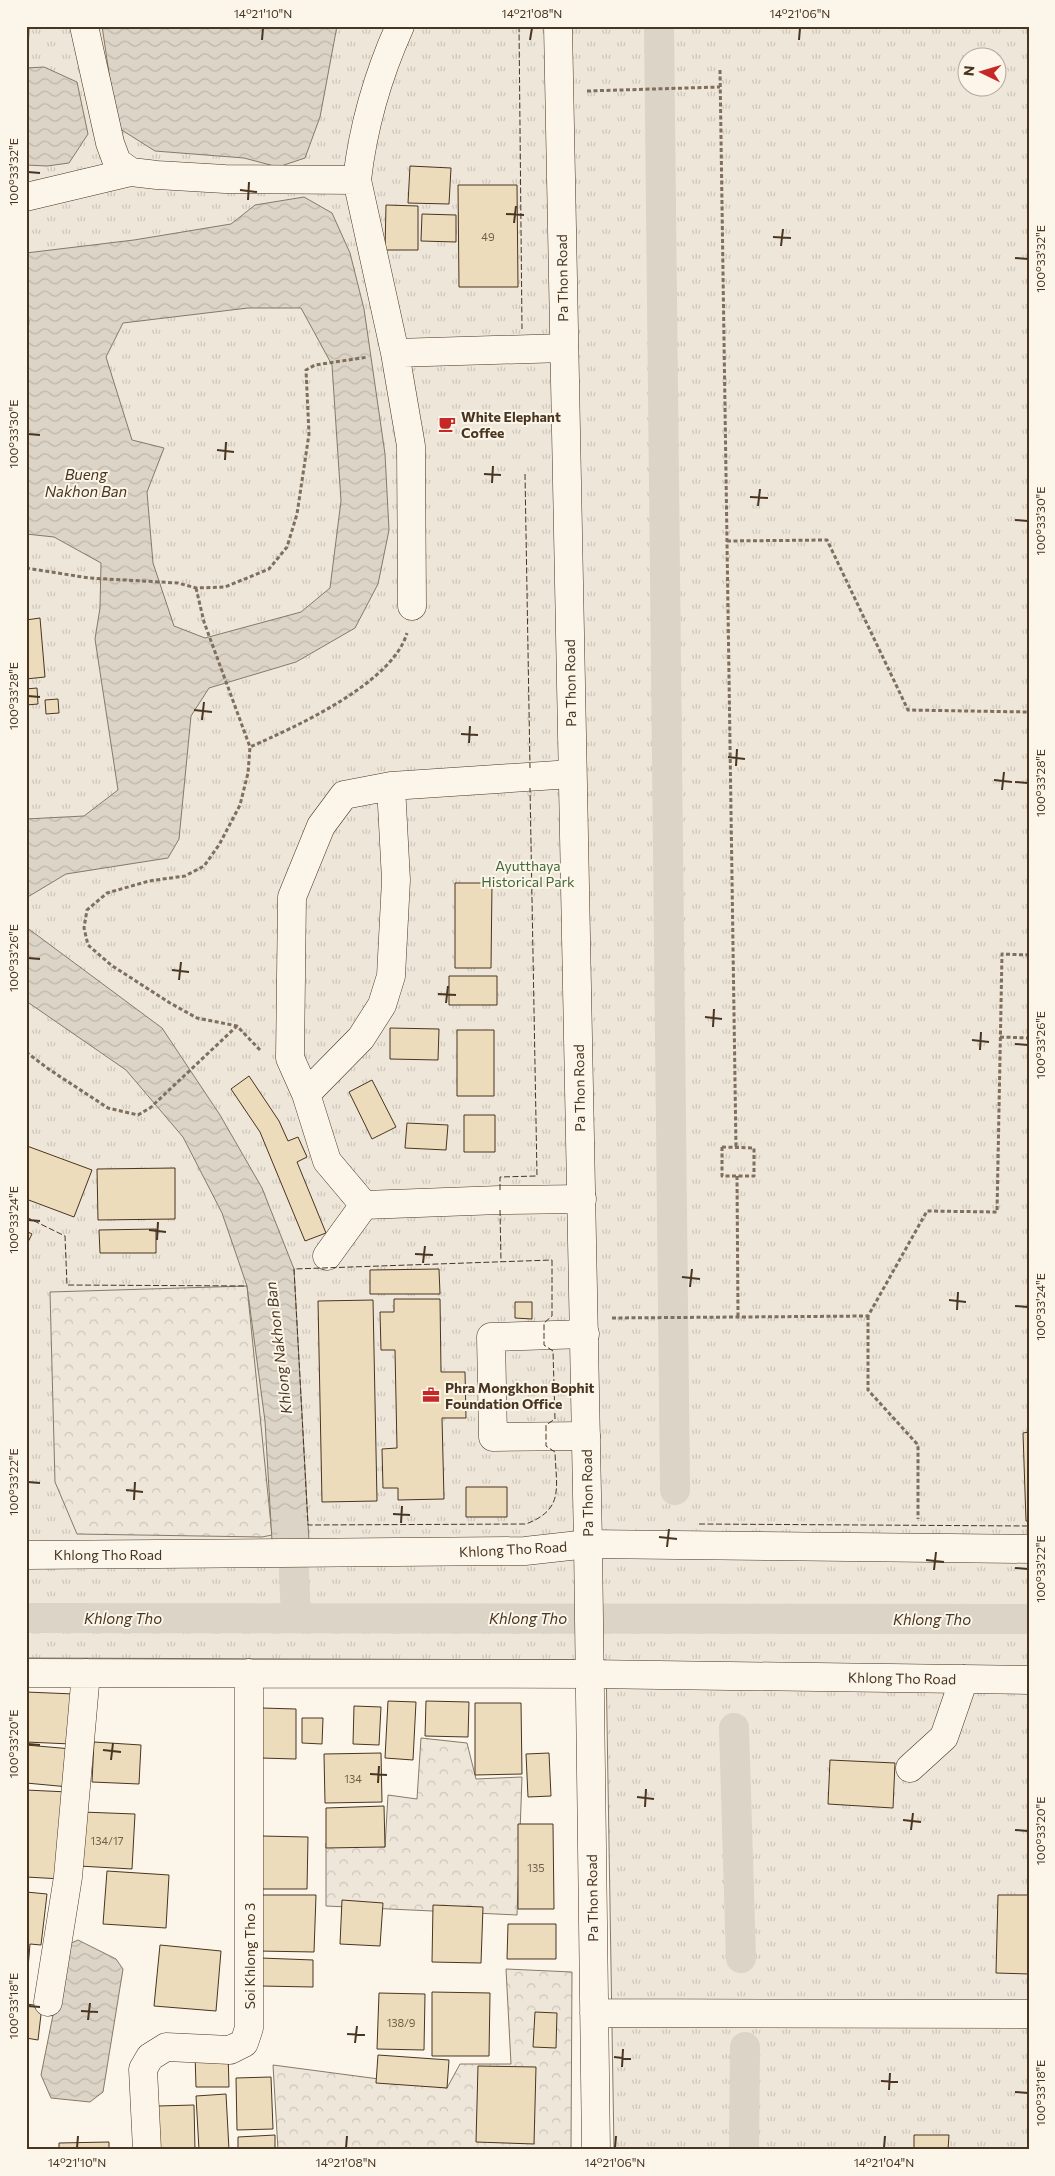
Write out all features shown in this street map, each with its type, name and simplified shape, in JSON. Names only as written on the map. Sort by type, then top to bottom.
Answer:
[{"type":"street","points":[[84,26],[110,144],[117,162],[131,172]]},
{"type":"street","points":[[400,26],[372,100],[360,153],[357,180],[384,355],[411,446],[412,606]]},
{"type":"street","name":"Pa Thon Road","points":[[558,26],[589,1573],[596,2150]]},
{"type":"street","points":[[26,197],[131,172],[157,176],[225,179],[357,180]]},
{"type":"street","points":[[384,355],[564,348]]},
{"type":"street","points":[[364,1205],[328,1162],[306,1094],[290,1058],[292,898],[320,826],[344,796],[391,786],[572,774]]},
{"type":"street","points":[[306,1094],[360,1038],[382,1005],[391,976],[396,880],[391,786]]},
{"type":"street","points":[[364,1205],[582,1199]]},
{"type":"street","points":[[327,1256],[364,1205]]},
{"type":"street","points":[[584,1326],[491,1336],[494,1437],[586,1436]]},
{"type":"street","name":"Khlong Tho Road","points":[[26,1555],[525,1551],[588,1544],[1029,1549]]},
{"type":"street","name":"Khlong Tho Road","points":[[26,1673],[249,1673],[589,1666],[1029,1680]]},
{"type":"street","points":[[48,2002],[68,1877],[86,1673]]},
{"type":"street","name":"Soi Khlong Tho 3","points":[[147,2150],[143,2069],[150,2057],[166,2047],[230,2050],[244,2043],[249,2028],[249,1673]]},
{"type":"street","points":[[910,1768],[944,1737],[964,1679]]},
{"type":"street","points":[[594,2012],[1029,2014]]},
{"type":"path","points":[[720,70],[736,1148]]},
{"type":"path","points":[[559,92],[720,88]]},
{"type":"path","points":[[26,568],[89,578],[178,583],[196,588],[225,586],[268,569],[287,547],[298,514],[308,442],[306,370],[315,365],[384,355]]},
{"type":"path","points":[[727,541],[827,540],[908,710],[1029,712]]},
{"type":"path","points":[[196,588],[204,622],[250,747],[248,773],[240,805],[219,845],[204,866],[185,876],[149,881],[107,893],[87,910],[84,928],[88,945],[111,965],[170,1003],[197,1018],[237,1026],[274,1065],[290,1058]]},
{"type":"path","points":[[250,747],[297,726],[359,689],[380,672],[404,645],[412,606]]},
{"type":"path","points":[[918,1548],[918,1445],[868,1390],[868,1316],[927,1211],[998,1212],[1002,954],[1029,955]]},
{"type":"path","points":[[26,1052],[108,1108],[138,1115],[150,1108],[237,1026]]},
{"type":"path","points":[[1000,1037],[1029,1038]]},
{"type":"path","points":[[722,1147],[754,1148],[754,1176],[737,1176],[722,1176],[722,1147]]},
{"type":"path","points":[[737,1176],[738,1316]]},
{"type":"path","points":[[584,1326],[647,1317],[868,1316]]},
{"type":"green space","name":"Ayutthaya Historical Park","points":[[26,26],[1029,26],[1029,2150],[614,2150],[606,1660],[26,1658]]},
{"type":"green space","points":[[247,1286],[272,1535],[262,1537],[77,1534],[55,1482],[50,1292]]},
{"type":"green space","points":[[421,1738],[467,1743],[476,1779],[522,1777],[517,1915],[326,1906],[326,1843],[385,1847],[388,1795],[417,1799]]},
{"type":"green space","points":[[506,1969],[572,1972],[571,2150],[278,2150],[273,2065],[447,2088],[460,2064],[511,2064]]},
{"type":"water","points":[[102,26],[337,26],[320,117],[305,158],[278,167],[244,158],[155,151],[117,127]]},
{"type":"water","points":[[44,67],[77,82],[88,134],[69,163],[47,166],[26,165],[26,68]]},
{"type":"water","name":"Bueng Nakhon Ban","points":[[304,197],[332,213],[350,253],[364,309],[385,454],[389,530],[378,584],[355,628],[296,662],[209,688],[191,716],[179,839],[168,858],[66,874],[26,898],[26,819],[84,816],[118,790],[95,639],[100,608],[101,563],[54,537],[26,534],[26,357],[29,320],[26,318],[26,253],[134,240],[231,224],[255,205]],"holes":[[[248,308],[301,308],[332,365],[341,501],[330,588],[301,612],[205,638],[174,626],[153,563],[147,492],[164,448],[132,440],[106,357],[123,323]]]},
{"type":"water","points":[[26,927],[162,1028],[220,1115],[262,1188],[294,1269],[309,1541],[272,1541],[265,1421],[247,1286],[222,1213],[183,1137],[126,1070],[26,1001]]},
{"type":"water","points":[[78,1940],[116,1959],[123,1969],[103,2092],[90,2102],[51,2098],[41,2075],[67,1945]]},
{"type":"building","points":[[26,26],[29,26],[28,56],[26,56]]},
{"type":"building","points":[[410,166],[451,168],[449,204],[408,203]]},
{"type":"building","points":[[458,185],[517,185],[518,287],[459,287]]},
{"type":"building","points":[[386,205],[418,206],[418,250],[385,250]]},
{"type":"building","points":[[422,214],[456,215],[456,242],[421,241]]},
{"type":"building","points":[[40,618],[45,677],[26,679],[26,620]]},
{"type":"building","points":[[37,688],[38,704],[26,705],[26,689]]},
{"type":"building","points":[[58,699],[59,713],[46,714],[45,700]]},
{"type":"building","points":[[455,883],[492,883],[491,968],[455,968]]},
{"type":"building","points":[[449,976],[497,976],[497,1005],[449,1005]]},
{"type":"building","points":[[390,1028],[439,1029],[438,1060],[390,1059]]},
{"type":"building","points":[[457,1030],[494,1030],[494,1096],[457,1096]]},
{"type":"building","points":[[249,1076],[279,1121],[288,1141],[298,1137],[307,1157],[297,1162],[326,1233],[305,1241],[260,1132],[231,1089]]},
{"type":"building","points":[[372,1080],[396,1127],[372,1139],[349,1092]]},
{"type":"building","points":[[464,1115],[495,1115],[495,1152],[464,1152]]},
{"type":"building","points":[[407,1123],[448,1125],[446,1150],[405,1148]]},
{"type":"building","points":[[27,1146],[92,1170],[74,1217],[26,1199]]},
{"type":"building","points":[[175,1168],[175,1219],[98,1220],[97,1169]]},
{"type":"building","points":[[156,1229],[156,1253],[100,1253],[99,1230]]},
{"type":"building","points":[[26,1231],[32,1234],[26,1246]]},
{"type":"building","points":[[439,1269],[440,1294],[370,1294],[370,1270]]},
{"type":"building","name":"Phra Mongkhon Bophit Foundation Office","points":[[394,1299],[440,1299],[441,1372],[465,1372],[466,1418],[442,1418],[444,1499],[398,1500],[398,1488],[383,1488],[382,1449],[397,1448],[395,1350],[381,1350],[380,1312],[394,1312]]},
{"type":"building","points":[[373,1300],[377,1501],[322,1502],[318,1301]]},
{"type":"building","points":[[515,1302],[532,1302],[532,1319],[515,1318]]},
{"type":"building","points":[[1029,1432],[1029,1521],[1026,1521],[1023,1433]]},
{"type":"building","points":[[466,1487],[507,1487],[507,1517],[466,1517]]},
{"type":"building","points":[[26,1692],[74,1694],[71,1744],[26,1742]]},
{"type":"building","points":[[388,1701],[416,1702],[413,1760],[385,1758]]},
{"type":"building","points":[[426,1701],[469,1702],[468,1737],[425,1736]]},
{"type":"building","points":[[475,1703],[521,1703],[522,1774],[475,1775]]},
{"type":"building","points":[[354,1706],[381,1707],[379,1745],[353,1744]]},
{"type":"building","points":[[262,1708],[296,1709],[296,1759],[261,1758]]},
{"type":"building","points":[[302,1718],[323,1718],[322,1744],[302,1743]]},
{"type":"building","points":[[94,1742],[141,1745],[139,1784],[92,1782]]},
{"type":"building","points":[[26,1745],[72,1749],[69,1787],[26,1783]]},
{"type":"building","points":[[381,1753],[382,1802],[325,1803],[324,1754]]},
{"type":"building","points":[[549,1753],[551,1796],[528,1797],[526,1754]]},
{"type":"building","points":[[830,1760],[895,1763],[893,1808],[828,1804]]},
{"type":"building","points":[[26,1790],[68,1792],[62,1879],[26,1877]]},
{"type":"building","points":[[384,1806],[385,1847],[326,1848],[326,1808]]},
{"type":"building","points":[[82,1812],[135,1814],[132,1869],[79,1866]]},
{"type":"building","points":[[518,1824],[553,1824],[554,1909],[518,1909]]},
{"type":"building","points":[[262,1836],[308,1837],[307,1889],[261,1889]]},
{"type":"building","points":[[107,1871],[169,1875],[166,1928],[103,1924]]},
{"type":"building","points":[[26,1892],[47,1894],[41,1945],[30,1944],[28,1968]]},
{"type":"building","points":[[259,1895],[316,1895],[314,1952],[258,1951]]},
{"type":"building","points":[[998,1895],[1029,1895],[1029,1974],[996,1973]]},
{"type":"building","points":[[342,1900],[383,1903],[380,1946],[340,1944]]},
{"type":"building","points":[[433,1905],[483,1907],[481,1963],[432,1962]]},
{"type":"building","points":[[508,1924],[556,1924],[556,1959],[507,1959]]},
{"type":"building","points":[[160,1945],[221,1951],[216,2011],[154,2006]]},
{"type":"building","points":[[261,1958],[313,1960],[313,1987],[261,1986]]},
{"type":"building","points":[[432,1992],[490,1993],[489,2056],[432,2056]]},
{"type":"building","points":[[379,1993],[425,1994],[424,2050],[377,2049]]},
{"type":"building","points":[[26,2004],[42,2006],[38,2040],[26,2038]]},
{"type":"building","points":[[535,2012],[557,2013],[556,2048],[533,2047]]},
{"type":"building","points":[[228,2052],[229,2087],[196,2087],[195,2053]]},
{"type":"building","points":[[378,2055],[449,2060],[447,2088],[376,2083]]},
{"type":"building","points":[[478,2066],[536,2067],[534,2144],[476,2142]]},
{"type":"building","points":[[271,2077],[273,2129],[237,2130],[236,2078]]},
{"type":"building","points":[[226,2094],[229,2150],[199,2150],[196,2096]]},
{"type":"building","points":[[194,2105],[195,2150],[159,2150],[158,2106]]},
{"type":"building","points":[[275,2135],[275,2150],[238,2150],[238,2137]]},
{"type":"building","points":[[914,2135],[949,2135],[948,2150],[914,2150]]},
{"type":"building","points":[[109,2142],[109,2150],[59,2150],[59,2143]]},
{"type":"waterway","points":[[659,26],[675,1490]]},
{"type":"waterway","name":"Khlong Nakhon Ban","points":[[292,1526],[296,1618]]},
{"type":"waterway","name":"Khlong Tho","points":[[26,1618],[1029,1619]]},
{"type":"waterway","points":[[734,1728],[741,1958]]},
{"type":"waterway","points":[[744,2150],[745,2047]]},
{"type":"fence","points":[[519,26],[522,329]]},
{"type":"fence","points":[[525,474],[530,768]]},
{"type":"fence","points":[[500,1190],[500,1177],[537,1176],[530,788]]},
{"type":"fence","points":[[500,1210],[501,1262]]},
{"type":"fence","points":[[26,1217],[65,1236],[67,1285],[247,1286]]},
{"type":"fence","points":[[552,1260],[552,1316],[544,1323],[544,1345],[553,1351],[555,1419],[546,1425],[546,1446],[555,1452],[557,1486],[553,1504],[547,1511],[526,1524],[308,1525],[294,1269],[552,1260]]},
{"type":"fence","points":[[699,1524],[1029,1526]]},
{"type":"place","name":"White Elephant Coffee","points":[[447,424]]},
{"type":"place","name":"Phra Mongkhon Bophit Foundation Office","points":[[431,1395]]}]
